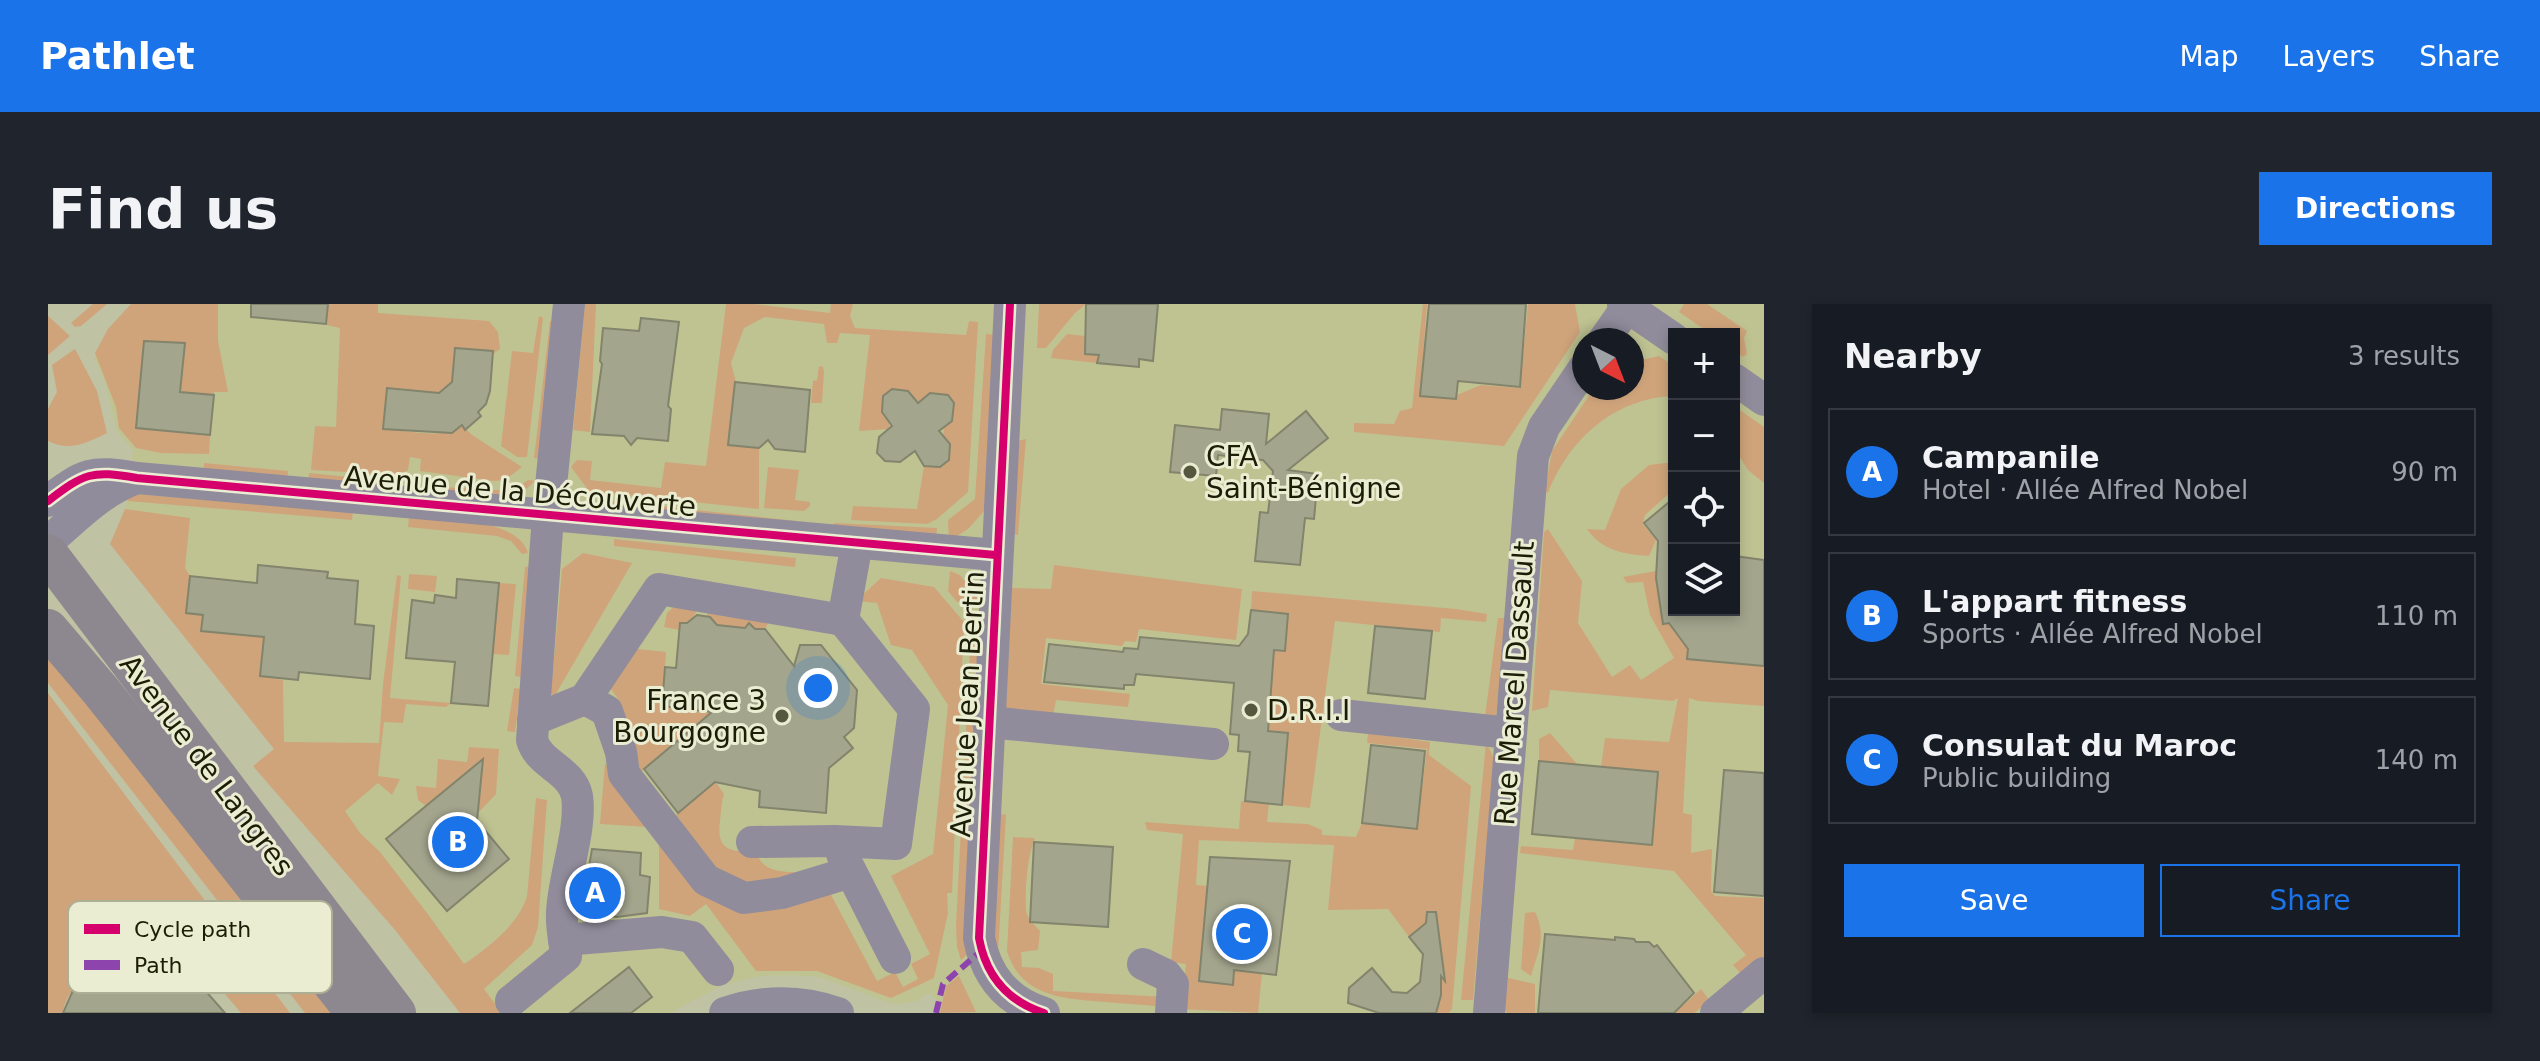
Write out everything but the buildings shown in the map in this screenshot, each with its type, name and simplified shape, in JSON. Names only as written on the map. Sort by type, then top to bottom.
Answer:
[{"type":"main road","name":"Avenue de Langres","points":[[48,554],[311,901]]},
{"type":"main road","name":"Avenue de Langres","points":[[48,629],[267,901]]},
{"type":"main road","name":"Avenue de Langres","points":[[332,929],[396,1013]]},
{"type":"main road","name":"Avenue de Langres","points":[[332,983],[356,1013]]},
{"type":"street","points":[[511,1001],[566,956],[562,914],[576,821],[576,793],[572,783],[535,751],[532,740],[548,516],[569,304]]},
{"type":"street","name":"Avenue Jean Bertin","points":[[1006,1006],[999,986],[988,969],[979,938],[1010,304]]},
{"type":"street","points":[[1611,328],[1625,305],[1668,335]]},
{"type":"street","points":[[1740,383],[1764,400]]},
{"type":"street","name":"Rue Marcel Dassault","points":[[1489,1013],[1533,456],[1554,411],[1572,385]]},
{"type":"street","name":"Avenue de la Découverte","points":[[48,501],[79,479],[92,473],[107,473],[996,555]]},
{"type":"street","points":[[48,542],[99,497],[137,478]]},
{"type":"street","points":[[843,620],[857,543]]},
{"type":"street","points":[[533,720],[585,699],[659,589],[843,620],[914,709],[896,844],[752,842]]},
{"type":"street","points":[[585,699],[607,711],[621,752],[624,774],[706,880],[744,898],[782,893],[851,872]]},
{"type":"street","points":[[1341,715],[1510,733]]},
{"type":"street","points":[[988,722],[1213,744]]},
{"type":"street","points":[[835,841],[895,958]]},
{"type":"street","points":[[564,940],[662,932],[692,937],[718,970]]},
{"type":"street","points":[[1143,964],[1166,975],[1173,984],[1171,1013]]},
{"type":"street","points":[[1716,1013],[1764,973]]},
{"type":"street","points":[[725,1013],[746,1006],[787,1003],[805,1004],[838,1013]]},
{"type":"street","points":[[1006,1006],[1044,1013]]},
{"type":"shaded area","points":[[93,304],[107,304],[81,326],[75,327],[71,323]]},
{"type":"shaded area","points":[[131,304],[218,304],[218,341],[228,392],[214,392],[214,395],[176,391],[184,344],[145,341],[137,428],[210,435],[209,454],[161,453],[136,448],[119,428],[116,407],[95,353],[108,329]]},
{"type":"shaded area","points":[[161,304],[1764,304],[1764,1013],[950,1013],[929,993],[916,1001],[899,1004],[820,977],[788,975],[760,976],[721,986],[670,1013],[494,1013],[110,544],[126,507],[133,450],[117,431],[105,382],[94,358]]},
{"type":"shaded area","points":[[325,304],[378,304],[378,313],[489,321],[498,332],[500,349],[493,354],[490,351],[458,348],[454,351],[452,382],[439,393],[392,388],[386,392],[383,424],[387,429],[426,433],[446,432],[462,425],[472,435],[522,467],[505,480],[494,481],[420,471],[421,459],[410,457],[408,470],[400,475],[311,470],[315,426],[336,427],[340,328],[322,324],[327,320],[328,306]]},
{"type":"shaded area","points":[[585,304],[596,304],[590,432],[573,430]]},
{"type":"shaded area","points":[[726,304],[754,304],[830,313],[831,304],[853,304],[850,316],[855,328],[966,335],[969,321],[978,322],[968,492],[927,524],[851,520],[853,506],[917,509],[924,466],[950,444],[943,435],[944,427],[952,421],[954,403],[948,395],[930,393],[922,401],[916,401],[908,391],[892,389],[883,397],[882,412],[890,421],[889,429],[859,431],[870,335],[840,333],[837,343],[827,343],[824,324],[765,317],[744,328],[731,363],[736,382],[729,442],[732,446],[759,448],[759,509],[589,491],[571,467],[577,460],[592,461],[590,480],[661,488],[665,462],[706,466]]},
{"type":"shaded area","points":[[1039,304],[1086,304],[1046,348],[1037,348]]},
{"type":"shaded area","points":[[1423,304],[1427,304],[1420,396],[1455,399],[1457,395],[1481,385],[1520,388],[1528,304],[1575,304],[1579,328],[1572,328],[1572,344],[1504,446],[1354,432],[1354,423],[1394,424],[1400,411],[1412,408]]},
{"type":"shaded area","points":[[1684,304],[1707,304],[1747,331],[1744,338],[1747,354],[1743,357],[1740,355],[1740,328],[1702,328],[1679,312]]},
{"type":"shaded area","points":[[48,316],[70,336],[48,355]]},
{"type":"shaded area","points":[[539,316],[543,318],[527,457],[517,457],[501,446],[512,351],[533,353]]},
{"type":"shaded area","points":[[550,321],[558,321],[542,459],[534,458]]},
{"type":"shaded area","points":[[986,334],[995,335],[986,509],[968,529],[949,541],[948,520],[975,499]]},
{"type":"shaded area","points":[[1067,334],[1085,336],[1085,354],[1099,355],[1097,363],[1051,358],[1053,350]]},
{"type":"shaded area","points":[[75,349],[97,391],[107,433],[85,443],[63,446],[48,441],[48,409],[57,392],[52,365]]},
{"type":"shaded area","points":[[1659,356],[1668,362],[1668,397],[1632,404],[1597,425],[1568,455],[1548,493],[1545,490],[1552,451],[1586,400],[1644,400],[1644,359]]},
{"type":"shaded area","points":[[819,366],[823,367],[824,372],[822,403],[811,403],[813,381],[817,380]]},
{"type":"shaded area","points":[[1740,410],[1764,427],[1764,483],[1748,470],[1740,457]]},
{"type":"shaded area","points":[[1026,439],[1018,535],[1008,533],[1013,442]]},
{"type":"shaded area","points":[[204,463],[288,471],[287,482],[204,470]]},
{"type":"shaded area","points":[[1668,463],[1668,494],[1645,515],[1643,524],[1656,540],[1649,556],[1607,547],[1587,529],[1605,530],[1621,489],[1649,465]]},
{"type":"shaded area","points":[[768,467],[799,470],[795,500],[810,502],[810,506],[804,511],[764,508]]},
{"type":"shaded area","points":[[309,473],[400,482],[399,492],[308,484]]},
{"type":"shaded area","points":[[528,480],[535,481],[517,497],[443,496],[443,487],[513,491]]},
{"type":"shaded area","points":[[134,494],[353,511],[352,520],[128,501]]},
{"type":"shaded area","points":[[612,501],[807,522],[613,511]]},
{"type":"shaded area","points":[[125,509],[190,518],[185,568],[190,576],[186,612],[203,615],[202,630],[264,633],[260,676],[283,680],[284,742],[379,743],[397,575],[401,576],[390,698],[451,703],[446,707],[406,704],[403,723],[384,722],[378,776],[400,779],[392,795],[378,783],[345,811],[360,833],[380,852],[464,964],[502,934],[523,906],[527,896],[536,798],[547,800],[538,927],[532,945],[484,989],[502,1013],[460,1013],[395,930],[253,766],[274,749],[110,544]]},
{"type":"shaded area","points":[[409,518],[494,526],[521,541],[528,553],[522,554],[511,541],[497,536],[408,527]]},
{"type":"shaded area","points":[[834,523],[937,528],[936,542],[834,535]]},
{"type":"shaded area","points":[[1548,529],[1582,581],[1578,623],[1612,677],[1630,665],[1641,680],[1674,658],[1650,615],[1643,582],[1627,583],[1623,577],[1656,571],[1667,620],[1688,649],[1687,659],[1764,666],[1764,706],[1689,698],[1683,813],[1692,815],[1691,853],[1712,849],[1711,891],[1715,896],[1764,898],[1764,956],[1742,975],[1733,965],[1746,955],[1674,871],[1520,853],[1521,846],[1573,850],[1575,838],[1651,844],[1658,772],[1601,767],[1605,738],[1669,742],[1678,698],[1673,701],[1550,690],[1548,707],[1532,711],[1544,532]]},
{"type":"shaded area","points":[[614,539],[796,558],[795,567],[614,546]]},
{"type":"shaded area","points":[[583,553],[632,563],[554,697],[551,693],[562,569]]},
{"type":"shaded area","points":[[1054,565],[1242,589],[1236,640],[1139,629],[1136,642],[1125,641],[1122,646],[1046,638],[1041,684],[1130,694],[1128,707],[1056,700],[1052,721],[1005,717],[1012,588],[1051,589]]},
{"type":"shaded area","points":[[532,566],[521,677],[515,676],[525,567]]},
{"type":"shaded area","points":[[950,571],[960,575],[978,599],[957,602],[948,591]]},
{"type":"shaded area","points":[[409,574],[437,576],[435,592],[408,589]]},
{"type":"shaded area","points":[[881,578],[934,587],[964,622],[952,893],[947,893],[948,913],[934,978],[891,998],[817,971],[756,971],[706,904],[690,916],[659,909],[659,843],[647,827],[600,824],[605,763],[698,884],[829,891],[877,981],[895,972],[903,987],[918,979],[911,964],[930,954],[891,876],[933,854],[948,705],[912,650],[891,645],[877,603],[856,601]]},
{"type":"shaded area","points":[[499,583],[516,584],[509,655],[493,654]]},
{"type":"shaded area","points":[[1252,591],[1487,614],[1486,622],[1441,618],[1440,632],[1335,621],[1310,808],[1282,805],[1288,733],[1268,731],[1274,650],[1285,650],[1288,614],[1251,610]]},
{"type":"shaded area","points":[[716,603],[770,620],[765,629],[755,629],[750,623],[745,628],[717,625],[707,618]]},
{"type":"shaded area","points":[[677,604],[700,605],[690,623],[680,623],[679,630],[664,627],[667,613]]},
{"type":"shaded area","points":[[971,617],[982,618],[979,673],[969,672]]},
{"type":"shaded area","points":[[1498,618],[1508,618],[1495,724],[1484,724]]},
{"type":"shaded area","points":[[48,646],[249,901],[218,901],[48,683]]},
{"type":"shaded area","points":[[628,648],[666,652],[662,706],[714,712],[641,772],[629,759],[627,725],[621,703],[606,682]]},
{"type":"shaded area","points":[[514,688],[521,689],[515,732],[507,731]]},
{"type":"shaded area","points":[[968,689],[977,689],[970,952],[961,960],[956,926]]},
{"type":"shaded area","points":[[48,693],[205,901],[68,901],[70,993],[62,1013],[48,1013]]},
{"type":"shaded area","points":[[1368,733],[1430,742],[1429,755],[1471,786],[1452,1009],[1449,1013],[1436,1013],[1440,977],[1431,919],[1409,937],[1388,909],[1328,910],[1334,845],[1199,840],[1196,885],[1210,886],[1199,980],[1232,984],[1235,963],[1262,973],[1258,1013],[1181,1009],[1186,964],[1171,962],[1183,834],[1147,830],[1145,822],[1239,829],[1241,801],[1269,803],[1267,822],[1308,824],[1322,830],[1322,835],[1356,837],[1362,823],[1417,829],[1427,749],[1367,743]]},
{"type":"shaded area","points":[[1550,733],[1578,765],[1539,761],[1539,739]]},
{"type":"shaded area","points":[[1486,743],[1494,758],[1473,1000],[1461,1000]]},
{"type":"shaded area","points":[[469,747],[499,749],[496,794],[478,813],[483,760],[426,806],[418,800],[416,786],[436,788],[438,759],[467,762]]},
{"type":"shaded area","points":[[715,781],[724,794],[719,831],[720,839],[727,848],[757,852],[760,860],[771,869],[813,873],[763,890],[724,881],[676,815]]},
{"type":"shaded area","points":[[996,813],[1006,815],[998,954],[995,951]]},
{"type":"shaded area","points":[[1013,837],[1035,838],[1027,873],[1026,910],[1040,931],[1038,950],[1021,952],[1022,967],[1039,968],[1053,974],[1053,991],[1169,997],[1169,1007],[1060,997],[1033,987],[1022,978],[1007,951]]},
{"type":"shaded area","points":[[1535,912],[1541,936],[1531,976],[1521,969],[1525,913]]},
{"type":"shaded area","points":[[959,976],[976,1012],[940,1013],[946,986]]},
{"type":"shaded area","points":[[1504,977],[1535,984],[1535,1013],[1507,1013],[1502,1006]]},
{"type":"shaded area","points":[[1701,989],[1710,1001],[1694,1013],[1675,1013]]},
{"type":"shaded area","points":[[224,993],[275,993],[290,1013],[241,1013]]},
{"type":"shaded area","points":[[289,993],[322,993],[338,1013],[305,1013]]},
{"type":"marked path","points":[[936,1013],[943,984],[981,951]]},
{"type":"cycle path","points":[[1010,304],[979,938],[987,964],[1000,985],[1019,1002],[1044,1013]]},
{"type":"cycle path","points":[[48,501],[80,479],[109,474],[996,555]]},
{"type":"place","name":"CFA Saint-Bénigne","points":[[1190,472]]},
{"type":"place","name":"D.R.I.I","points":[[1251,710]]},
{"type":"place","name":"France 3 Bourgogne","points":[[782,716]]},
{"type":"place","name":"L'appart fitness","points":[[458,842]]},
{"type":"place","name":"Campanile","points":[[595,893]]},
{"type":"place","name":"Consulat du Maroc","points":[[1242,934]]}]
